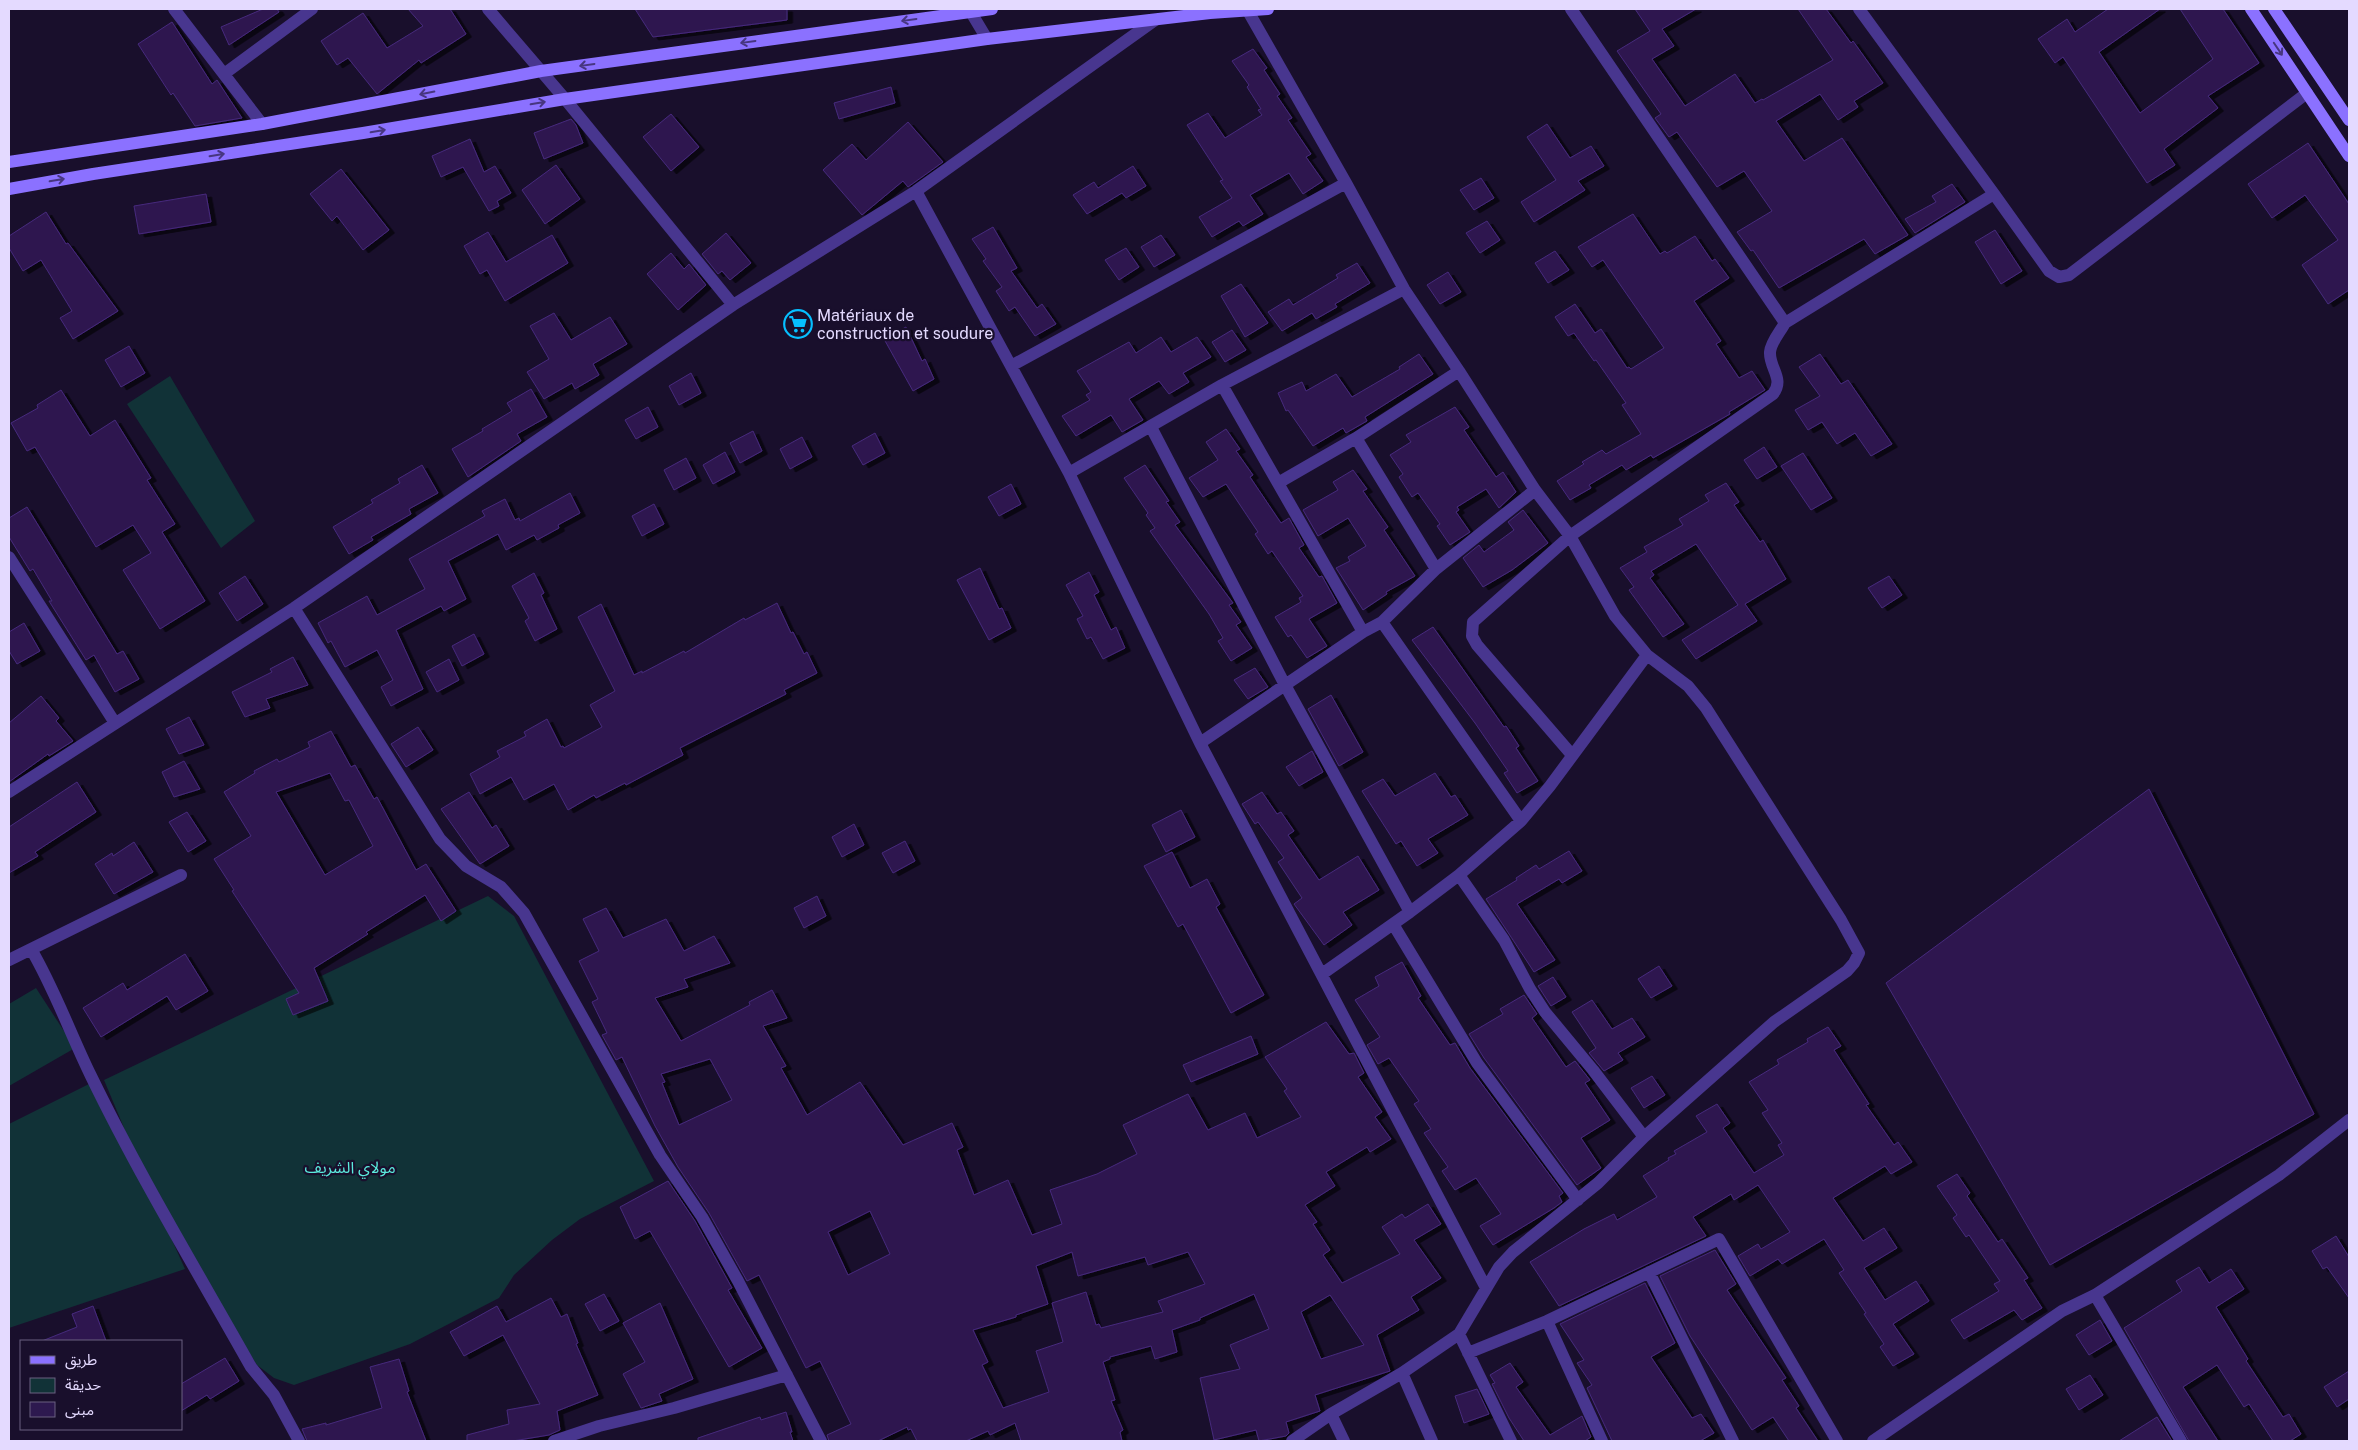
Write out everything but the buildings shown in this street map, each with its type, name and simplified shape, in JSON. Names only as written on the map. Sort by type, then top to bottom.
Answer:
[{"type":"street","points":[[174,9],[262,124]]},
{"type":"street","points":[[224,74],[312,9]]},
{"type":"street","points":[[488,9],[566,98],[733,305]]},
{"type":"street","points":[[9,162],[262,124],[541,71],[970,10],[992,9]]},
{"type":"street","points":[[9,189],[93,174],[363,133],[566,98],[987,38],[1210,13],[1268,9]]},
{"type":"street","points":[[1571,9],[1785,323]]},
{"type":"street","points":[[1859,9],[2049,271],[2062,277],[2077,269],[2307,93]]},
{"type":"street","points":[[2252,9],[2349,156]]},
{"type":"street","points":[[2274,9],[2349,120]]},
{"type":"street","points":[[970,10],[987,38]]},
{"type":"street","points":[[1245,10],[1346,183],[1404,289],[1535,490],[1570,536],[1616,616],[1647,655],[1688,686],[1706,708],[1841,920],[1859,953],[1847,971],[1774,1022],[1644,1137],[1598,1183],[1512,1252],[1486,1288],[1459,1334],[1402,1373],[1331,1414],[1292,1441]]},
{"type":"street","points":[[9,792],[294,608],[733,305],[916,191],[1155,20]]},
{"type":"street","points":[[1010,366],[1346,183]]},
{"type":"street","points":[[916,191],[1069,473],[1200,743],[1486,1288]]},
{"type":"street","points":[[1572,755],[1477,645],[1472,636],[1471,628],[1478,616],[1570,536],[1773,394],[1778,381],[1770,358],[1770,350],[1785,323],[1994,194]]},
{"type":"street","points":[[1069,473],[1222,385],[1404,289]]},
{"type":"street","points":[[1278,483],[1356,438],[1459,371]]},
{"type":"street","points":[[1222,385],[1363,632]]},
{"type":"street","points":[[1151,427],[1285,685],[1410,912]]},
{"type":"street","points":[[1356,438],[1436,570]]},
{"type":"street","points":[[1200,743],[1363,632],[1382,622],[1436,570],[1535,490]]},
{"type":"street","points":[[9,557],[116,723]]},
{"type":"street","points":[[294,608],[440,839],[466,866],[501,887],[524,913],[660,1155],[702,1217],[821,1441]]},
{"type":"street","points":[[1382,622],[1521,822]]},
{"type":"street","points":[[1322,974],[1459,875],[1521,822],[1647,655]]},
{"type":"street","points":[[10,957],[31,949],[181,875]]},
{"type":"street","points":[[1459,875],[1504,940],[1530,989],[1545,1012],[1593,1070],[1644,1137]]},
{"type":"street","points":[[1393,924],[1458,1034],[1578,1200]]},
{"type":"street","points":[[31,949],[44,970],[90,1074],[133,1157],[251,1367],[274,1395],[299,1441]]},
{"type":"street","points":[[1872,1441],[2062,1311],[2095,1295],[2279,1176],[2349,1120]]},
{"type":"street","points":[[1468,1353],[1547,1321],[1719,1239],[1837,1441]]},
{"type":"street","points":[[1649,1272],[1733,1441]]},
{"type":"street","points":[[2095,1295],[2181,1441]]},
{"type":"street","points":[[1547,1321],[1602,1441]]},
{"type":"street","points":[[1459,1334],[1511,1441]]},
{"type":"street","points":[[1402,1373],[1432,1441]]},
{"type":"street","points":[[554,1441],[599,1426],[674,1408],[787,1375]]},
{"type":"street","points":[[1331,1414],[1344,1441]]},
{"type":"green space","points":[[170,376],[255,521],[221,548],[127,404]]},
{"type":"green space","name":"مولاي الشريف","points":[[488,896],[514,916],[654,1181],[580,1219],[552,1240],[514,1275],[499,1298],[410,1344],[294,1385],[274,1378],[257,1365],[155,1202],[185,1269],[9,1328],[9,1124],[89,1084],[150,1190],[104,1080]]},
{"type":"green space","points":[[36,988],[75,1048],[9,1086],[9,1004]]},
{"type":"place","name":"Matériaux de construction et soudure","points":[[798,324]]}]
